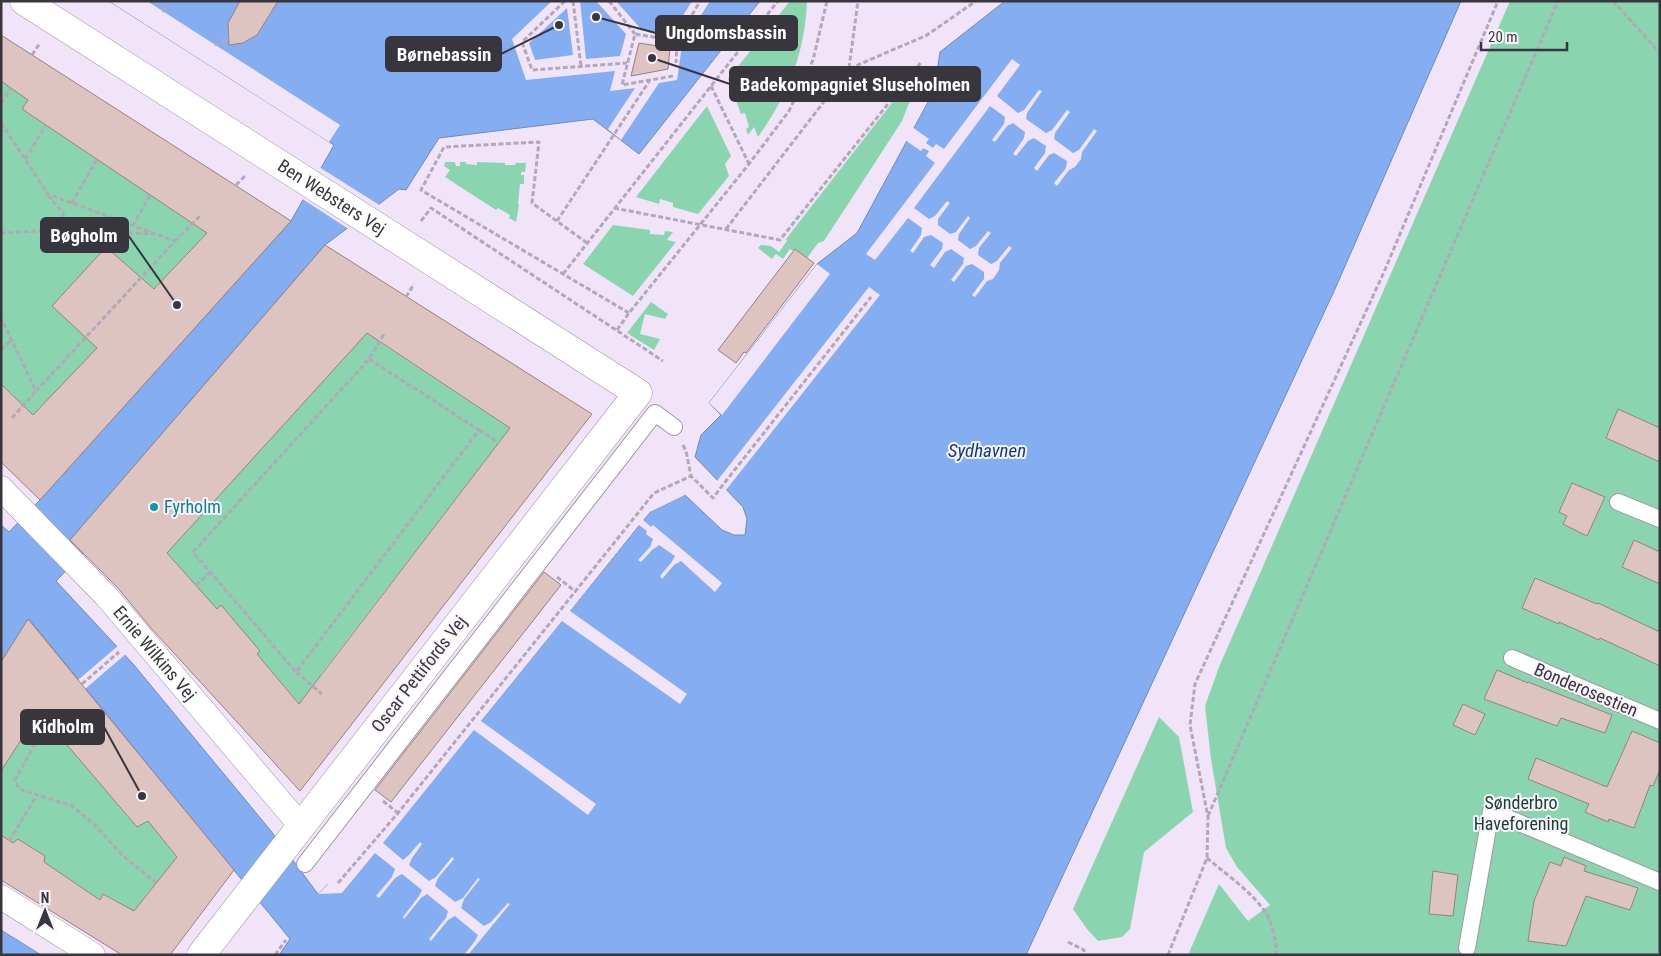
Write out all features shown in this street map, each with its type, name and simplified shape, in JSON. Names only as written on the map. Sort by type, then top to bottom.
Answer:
[{"type":"street","name":"Ben Websters Vej","points":[[28,4],[638,393]]},
{"type":"street","name":"Oscar Pettifords Vej","points":[[200,955],[638,393]]},
{"type":"street","name":"Ernie Wilkins Vej","points":[[1,488],[107,597],[296,832]]},
{"type":"street","points":[[1,897],[93,955]]},
{"type":"lane","points":[[305,864],[655,413],[674,427]]},
{"type":"lane","points":[[1618,502],[1660,519]]},
{"type":"lane","name":"Bonderosestien","points":[[1512,658],[1660,721]]},
{"type":"lane","points":[[1467,948],[1491,810],[1660,882]]},
{"type":"path","points":[[163,12],[170,1]]},
{"type":"path","points":[[564,1],[522,42],[532,70],[627,63]]},
{"type":"path","points":[[573,1],[581,66]]},
{"type":"path","points":[[609,1],[635,34],[677,41]]},
{"type":"path","points":[[676,63],[677,41],[700,1]]},
{"type":"path","points":[[563,274],[778,1]]},
{"type":"path","points":[[617,330],[789,111],[812,60],[827,1]]},
{"type":"path","points":[[849,69],[858,1]]},
{"type":"path","points":[[726,229],[849,69],[928,35],[976,1]]},
{"type":"path","points":[[1168,955],[1207,858],[1208,817],[1190,725],[1196,684],[1384,272],[1498,1]]},
{"type":"path","points":[[1208,817],[1558,1]]},
{"type":"path","points":[[1613,1],[1660,53]]},
{"type":"path","points":[[635,34],[622,85],[673,76]]},
{"type":"path","points":[[215,45],[228,38]]},
{"type":"path","points":[[614,208],[780,240],[922,61]]},
{"type":"path","points":[[557,221],[650,80]]},
{"type":"path","points":[[711,86],[749,164]]},
{"type":"path","points":[[1,102],[11,88]]},
{"type":"path","points":[[1,123],[48,194],[63,213],[64,224],[60,230]]},
{"type":"path","points":[[25,159],[46,125]]},
{"type":"path","points":[[587,243],[532,203],[539,142],[444,147],[421,190],[629,314]]},
{"type":"path","points":[[72,203],[97,159]]},
{"type":"path","points":[[48,194],[175,241]]},
{"type":"path","points":[[133,226],[150,195]]},
{"type":"path","points":[[403,243],[431,208],[663,361]]},
{"type":"path","points":[[12,418],[201,215]]},
{"type":"path","points":[[1,233],[60,230],[157,234]]},
{"type":"path","points":[[674,427],[686,451],[691,476],[713,498],[871,297]]},
{"type":"path","points":[[1,318],[36,391]]},
{"type":"path","points":[[322,694],[296,672],[193,552],[369,359],[384,334]]},
{"type":"path","points":[[1,350],[12,340]]},
{"type":"path","points":[[369,359],[499,442]]},
{"type":"path","points":[[296,672],[479,430]]},
{"type":"path","points":[[338,883],[398,813],[654,493],[691,476]]},
{"type":"path","points":[[196,585],[210,573]]},
{"type":"path","points":[[82,684],[124,648]]},
{"type":"path","points":[[58,713],[40,735],[15,780],[19,789],[72,806],[94,824],[121,854],[156,883]]},
{"type":"path","points":[[9,841],[37,795]]},
{"type":"path","points":[[1207,858],[1247,891],[1266,912],[1276,942],[1277,955]]},
{"type":"path","points":[[275,955],[286,940]]},
{"type":"path","points":[[1068,942],[1084,950],[1084,955]]},
{"type":"green space","points":[[790,1],[807,1],[806,20],[799,56],[786,89],[769,121],[758,137],[754,127],[748,135],[746,129],[749,127],[745,113],[741,114],[728,79]]},
{"type":"green space","name":"Sønderbro Haveforening","points":[[1510,1],[1660,1],[1660,955],[1188,955],[1219,884],[1248,921],[1270,905],[1237,867],[1226,848],[1211,759],[1205,706],[1219,667]]},
{"type":"green space","points":[[1,81],[29,100],[23,109],[180,215],[215,225],[23,426],[14,396],[1,384]]},
{"type":"green space","points":[[904,90],[911,98],[902,121],[824,241],[818,243],[807,258],[795,249],[793,251],[790,249],[783,259],[776,254],[772,259],[758,248],[761,245],[771,246],[779,252],[787,241],[786,239]]},
{"type":"green space","points":[[707,106],[731,156],[725,164],[729,176],[698,214],[673,207],[673,203],[660,199],[659,204],[636,197]]},
{"type":"green space","points":[[445,162],[455,162],[456,166],[460,166],[460,162],[477,165],[477,162],[505,163],[505,165],[526,163],[525,172],[521,172],[521,175],[524,175],[524,184],[520,184],[516,222],[509,218],[510,215],[498,208],[496,210],[445,177],[450,170],[444,166]]},
{"type":"green space","points":[[613,225],[650,230],[650,234],[664,235],[665,231],[673,232],[667,240],[676,242],[633,296],[583,264]]},
{"type":"green space","points":[[651,302],[668,314],[665,319],[645,314],[640,334],[660,339],[654,350],[627,333]]},
{"type":"green space","points":[[370,326],[383,344],[510,428],[321,674],[308,714],[257,654],[260,651],[221,606],[217,609],[167,553],[359,341]]},
{"type":"green space","points":[[47,700],[58,734],[137,827],[148,821],[177,857],[129,917],[118,902],[104,894],[100,900],[44,862],[45,856],[18,839],[13,843],[1,835],[1,771]]},
{"type":"green space","points":[[1159,717],[1179,737],[1193,812],[1144,852],[1130,929],[1122,937],[1098,941],[1073,909]]},
{"type":"water","name":"Sydhavnen","points":[[109,1],[760,1],[639,154],[593,119],[439,138],[406,190],[399,189],[325,245],[70,540],[83,553],[56,581],[134,665],[271,831],[318,894],[328,884],[342,893],[650,512],[685,495],[722,530],[734,535],[745,535],[747,519],[743,507],[695,457],[701,435],[721,415],[709,403],[817,264],[857,233],[934,91],[940,52],[1005,1],[1461,1],[1335,289],[1026,955],[279,955],[290,939],[29,619],[1,662],[1,525],[9,532],[40,500],[291,221],[334,145]]},
{"type":"water","points":[[1,930],[41,955],[1,955]]},
{"type":"pier","points":[[109,1],[147,1],[340,125],[329,142]]},
{"type":"pier","points":[[552,1],[580,1],[586,59],[620,56],[626,34],[596,1],[616,1],[641,29],[671,35],[692,1],[710,1],[682,45],[677,80],[659,83],[621,140],[608,129],[635,88],[610,91],[615,71],[526,80],[512,39]],"holes":[[[567,8],[573,55],[535,60],[529,43]]]},
{"type":"pier","points":[[1012,59],[1020,65],[997,96],[1018,113],[1024,110],[1039,90],[1042,91],[1027,113],[1026,119],[1046,133],[1052,130],[1067,110],[1070,112],[1055,133],[1054,139],[1073,153],[1079,150],[1094,129],[1097,131],[1082,152],[1081,159],[1075,167],[1069,170],[1057,186],[1054,183],[1066,168],[1067,161],[1054,153],[1049,155],[1037,171],[1034,168],[1045,153],[1046,146],[1034,138],[1028,141],[1016,156],[1013,154],[1024,138],[1025,132],[1013,123],[1007,126],[995,142],[992,140],[1004,124],[1005,117],[990,106],[914,208],[929,219],[935,216],[947,201],[950,203],[938,219],[938,225],[950,234],[956,232],[968,216],[970,218],[959,234],[958,240],[970,249],[976,246],[988,231],[991,233],[979,248],[978,255],[991,264],[997,261],[1009,246],[1012,248],[1000,263],[999,270],[993,279],[987,281],[975,297],[972,295],[984,279],[984,272],[972,264],[966,266],[954,282],[951,280],[963,264],[964,258],[951,249],[945,252],[934,268],[930,265],[942,249],[943,243],[931,235],[924,237],[913,253],[910,251],[921,235],[922,228],[908,218],[875,260],[866,254],[935,163],[926,156],[929,151],[923,148],[921,151],[905,140],[912,127],[929,139],[926,143],[933,148],[936,144],[944,149]]},
{"type":"pier","points":[[319,167],[381,206],[350,230],[301,198]]},
{"type":"pier","points":[[817,264],[830,274],[722,415],[709,403]]},
{"type":"pier","points":[[869,287],[880,295],[726,490],[717,481]]},
{"type":"pier","points":[[683,493],[685,495],[650,512],[643,520],[651,527],[653,525],[722,583],[715,592],[681,561],[674,565],[662,579],[660,576],[675,556],[659,545],[641,562],[638,560],[650,547],[653,539],[639,525],[570,611],[687,694],[680,704],[562,621],[481,721],[596,804],[588,815],[474,730],[383,843],[403,860],[420,842],[422,844],[409,865],[429,881],[436,877],[452,857],[454,859],[438,878],[435,886],[455,902],[463,898],[478,878],[480,879],[464,899],[461,908],[484,926],[491,922],[508,903],[510,904],[468,955],[464,955],[478,935],[455,916],[448,920],[431,941],[429,939],[446,918],[448,911],[427,894],[421,898],[404,919],[403,917],[422,890],[402,874],[395,878],[379,898],[376,896],[392,877],[395,869],[375,853],[342,893],[318,894],[330,882],[341,890],[648,510]]},
{"type":"pier","points":[[119,645],[127,653],[85,689],[78,680]]},
{"type":"building","points":[[240,1],[278,1],[257,35],[243,43],[229,45],[228,23]]},
{"type":"building","points":[[1,35],[291,221],[40,500],[1,462],[1,384],[33,415],[97,348],[52,306],[106,247],[154,289],[207,233],[22,109],[28,100],[1,81]]},
{"type":"building","points":[[639,43],[670,48],[668,69],[631,76]]},
{"type":"building","name":"Fyrholm","points":[[325,245],[592,414],[300,791],[151,628],[117,587],[70,540]],"holes":[[[367,333],[510,428],[299,704],[257,654],[260,651],[221,605],[217,609],[167,553]]]},
{"type":"building","points":[[795,249],[814,263],[746,353],[744,352],[736,363],[718,350]]},
{"type":"building","points":[[1618,409],[1660,428],[1660,462],[1606,438]]},
{"type":"building","points":[[1572,483],[1605,497],[1587,536],[1563,524],[1567,516],[1559,512]]},
{"type":"building","points":[[1634,540],[1660,552],[1660,584],[1622,567]]},
{"type":"building","points":[[544,572],[561,585],[391,802],[375,790]]},
{"type":"building","points":[[1535,578],[1598,603],[1660,632],[1660,666],[1600,638],[1599,640],[1522,608]]},
{"type":"building","points":[[28,619],[234,870],[170,955],[122,955],[1,880],[1,835],[13,843],[18,839],[45,856],[44,862],[100,900],[103,894],[134,911],[177,857],[148,821],[137,827],[39,712],[1,771],[1,662]]},
{"type":"building","points":[[1497,670],[1612,715],[1605,733],[1561,718],[1557,726],[1484,699]]},
{"type":"building","points":[[1463,704],[1485,714],[1475,735],[1453,725]]},
{"type":"building","points":[[1632,731],[1660,743],[1660,770],[1653,786],[1650,785],[1634,828],[1609,819],[1608,822],[1585,812],[1589,804],[1528,779],[1536,758],[1607,787]]},
{"type":"building","points":[[1564,857],[1586,866],[1584,871],[1638,888],[1630,910],[1586,896],[1566,946],[1528,941],[1534,901],[1550,862],[1561,866]]},
{"type":"building","points":[[1433,871],[1458,875],[1453,916],[1429,914]]},
{"type":"place","name":"Ungdomsbassin","points":[[596,17]]},
{"type":"place","name":"Børnebassin","points":[[559,25]]},
{"type":"place","name":"Badekompagniet Sluseholmen","points":[[652,58]]},
{"type":"place","name":"Bøgholm","points":[[177,305]]},
{"type":"place","name":"Fyrholm","points":[[154,507]]},
{"type":"place","name":"Kidholm","points":[[142,796]]}]
